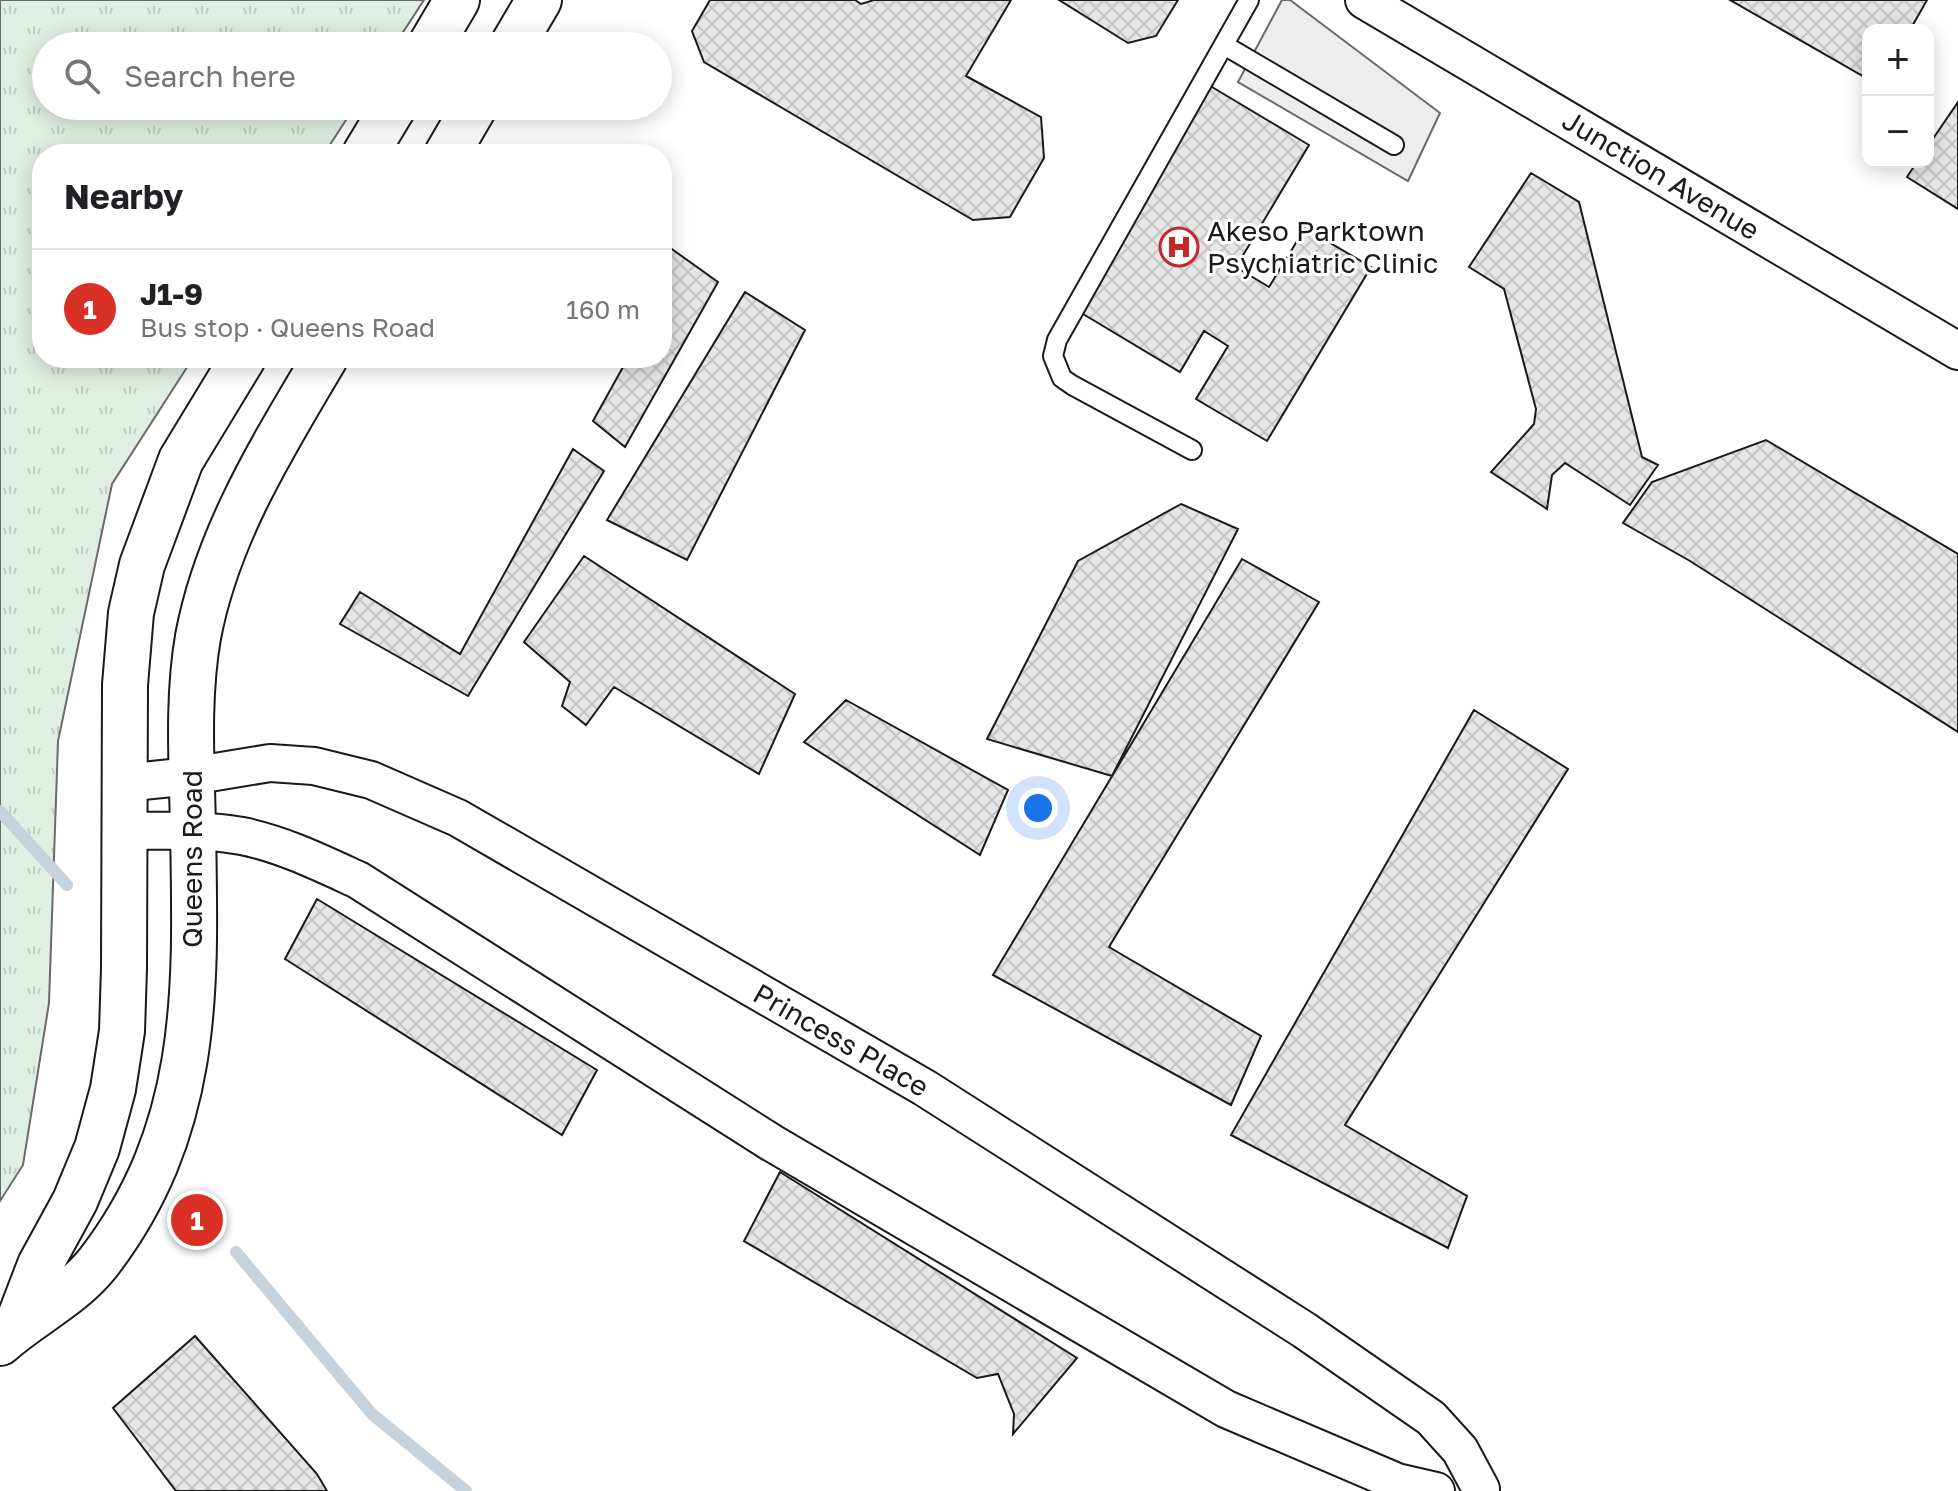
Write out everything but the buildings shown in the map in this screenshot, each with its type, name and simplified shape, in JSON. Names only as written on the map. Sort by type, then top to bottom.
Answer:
[{"type":"street","points":[[438,32],[457,0]]},
{"type":"street","points":[[520,32],[539,0]]},
{"type":"street","name":"Junction Avenue","points":[[1364,0],[1958,351]]},
{"type":"street","points":[[371,144],[386,120]]},
{"type":"street","points":[[453,144],[467,120]]},
{"type":"street","name":"Queens Road","points":[[8,1336],[40,1265],[75,1201],[97,1148],[113,1089],[122,1031],[127,656],[131,613],[142,565],[181,460],[237,368]]},
{"type":"street","name":"Queens Road","points":[[8,1336],[65,1294],[96,1265],[139,1204],[165,1143],[181,1086],[192,1022],[191,776],[198,639],[212,582],[230,531],[320,368]]},
{"type":"street","name":"Princess Place","points":[[123,783],[270,763],[314,766],[371,780],[458,818],[925,1088],[1304,1330],[1431,1418],[1460,1450],[1483,1490],[1438,1491],[1397,1482],[1226,1409],[772,1143],[358,880],[303,855],[243,836],[193,831],[125,831]]},
{"type":"lane","points":[[1192,450],[1072,385],[1062,378],[1053,356],[1057,340],[1249,0]]},
{"type":"lane","points":[[1224,45],[1394,145]]},
{"type":"green space","points":[[0,0],[424,0],[403,32],[32,32],[32,120],[346,120],[330,144],[32,144],[32,368],[187,368],[112,484],[58,741],[49,1003],[23,1165],[0,1201]]},
{"type":"shaded area","points":[[1282,0],[1290,0],[1440,113],[1408,181],[1238,82]]},
{"type":"waterway","points":[[0,811],[67,885]]},
{"type":"waterway","points":[[236,1252],[372,1414],[466,1491]]},
{"type":"place","name":"Akeso Parktown Psychiatric Clinic","points":[[1179,247]]},
{"type":"place","name":"J1-9","points":[[197,1220]]}]
